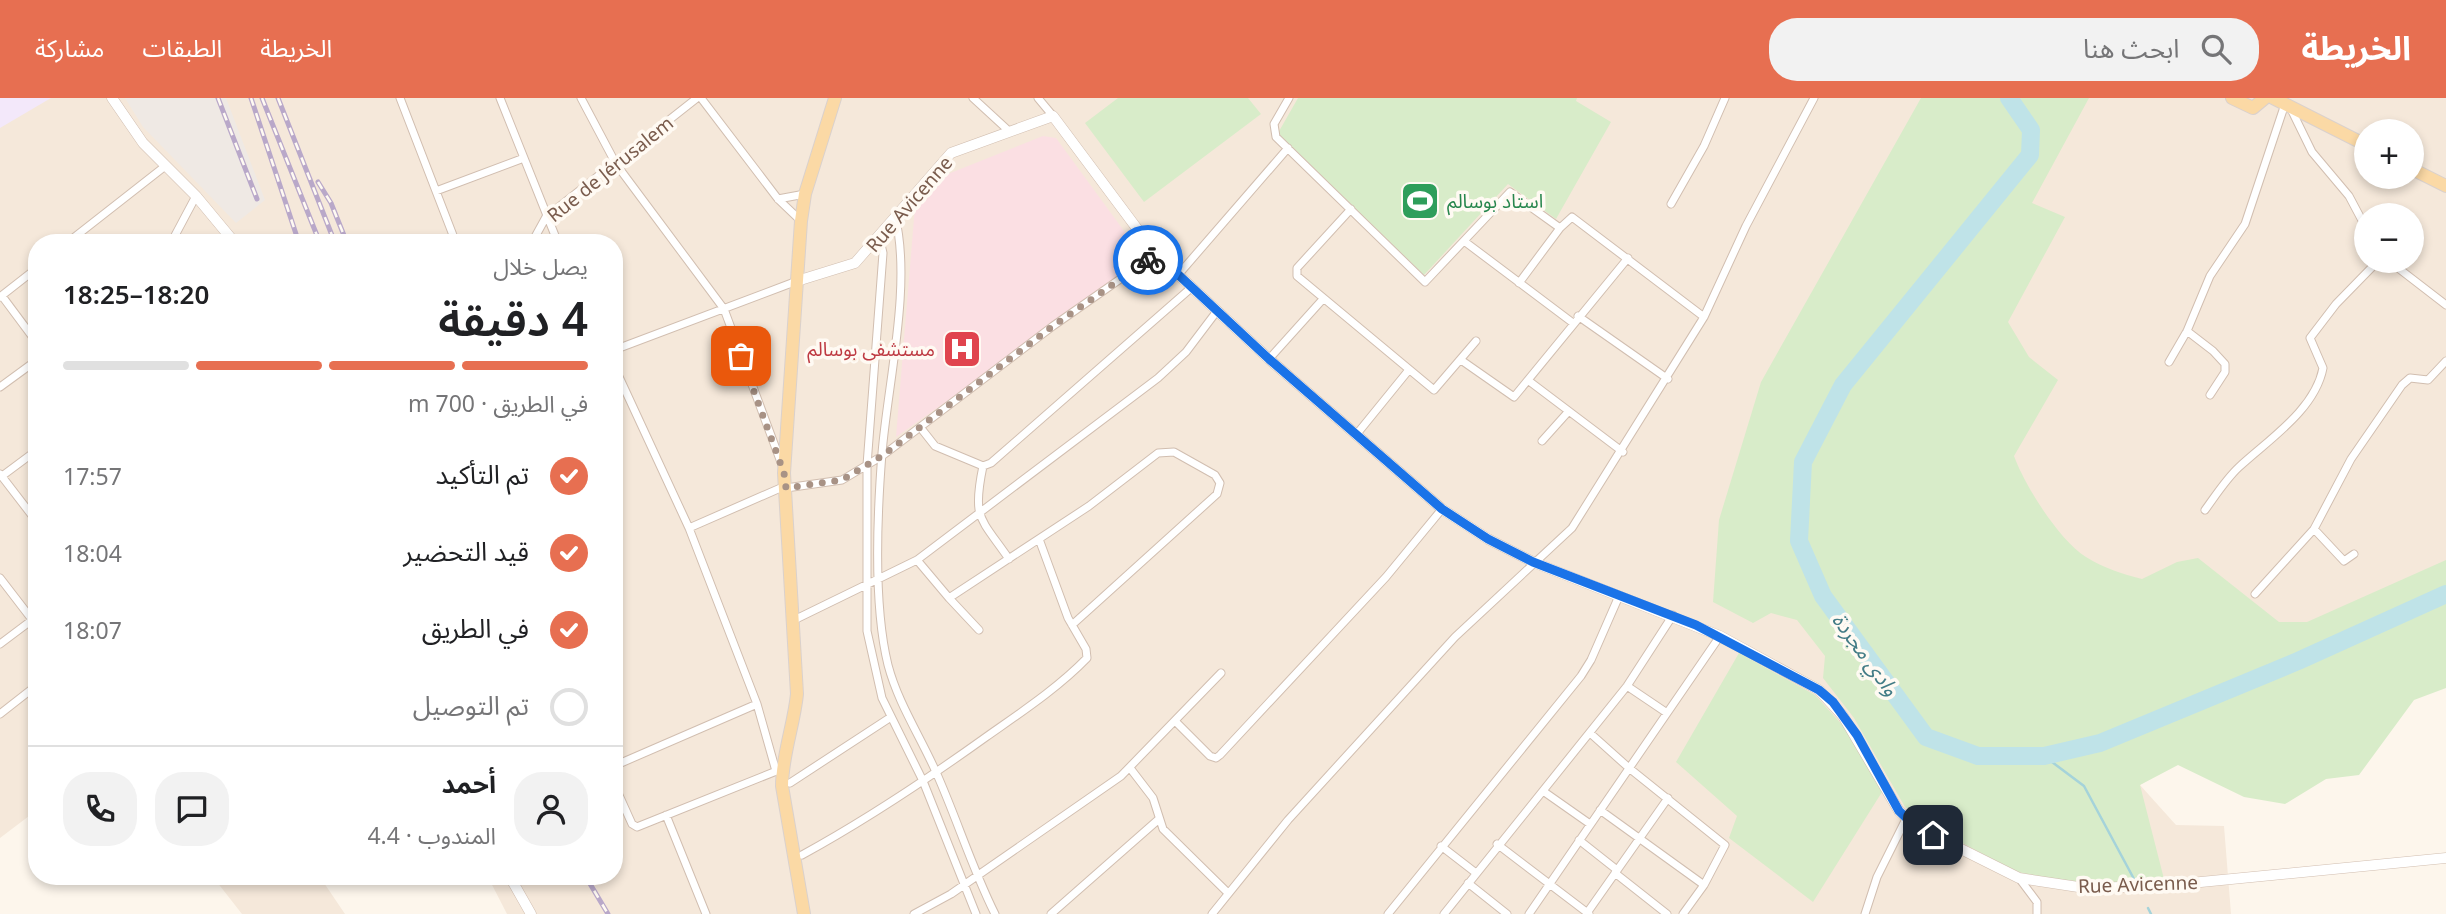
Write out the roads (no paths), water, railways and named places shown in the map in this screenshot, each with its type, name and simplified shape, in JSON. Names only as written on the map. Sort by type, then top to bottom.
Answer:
[{"type":"main road","points":[[804,914],[782,770],[788,753],[797,694],[785,482],[801,221],[805,194],[835,98]]},
{"type":"main road","points":[[2232,98],[2253,108],[2265,98]]},
{"type":"main road","points":[[2283,103],[2354,139]]},
{"type":"main road","points":[[2424,175],[2446,186]]},
{"type":"main road","points":[[782,770],[790,783],[812,914]]},
{"type":"street","points":[[112,98],[125,120],[164,167],[196,196],[228,232]]},
{"type":"street","points":[[401,98],[453,234]]},
{"type":"street","points":[[500,98],[554,234]]},
{"type":"street","points":[[581,98],[616,164],[724,309],[785,482]]},
{"type":"street","points":[[699,98],[778,199],[801,221]]},
{"type":"street","name":"Rue de Jérusalem","points":[[537,234],[546,217],[699,98]]},
{"type":"street","points":[[973,98],[1010,132]]},
{"type":"street","points":[[1038,98],[1156,254],[1269,359],[1442,509],[1488,539],[1533,562],[1673,615],[1720,636],[1804,680],[1833,702],[1857,735],[1906,819],[1877,877],[1865,914]]},
{"type":"street","points":[[1289,98],[1272,129],[1288,148],[1425,282],[1512,191],[1560,228]]},
{"type":"street","points":[[1671,204],[1725,99],[1715,98]]},
{"type":"street","points":[[1212,914],[1288,820],[1455,637],[1572,528],[1668,379],[1704,317],[1746,226],[1814,98]]},
{"type":"street","points":[[2283,103],[2312,152],[2354,207]]},
{"type":"street","points":[[2169,362],[2187,331],[2210,276],[2245,224],[2283,103]]},
{"type":"street","name":"Rue Avicenne","points":[[797,281],[855,264],[951,153],[1053,116]]},
{"type":"street","points":[[1178,275],[1288,148]]},
{"type":"street","points":[[436,191],[524,158]]},
{"type":"street","points":[[79,234],[164,167]]},
{"type":"street","points":[[778,199],[805,194]]},
{"type":"street","points":[[176,234],[196,196]]},
{"type":"street","points":[[1351,209],[1295,271],[1297,276],[1434,390],[1476,341]]},
{"type":"street","points":[[895,216],[903,261],[882,456],[879,579],[881,628],[896,691],[936,772],[976,876],[995,914]]},
{"type":"street","points":[[1519,284],[1560,228],[1572,217],[1704,317]]},
{"type":"street","points":[[879,236],[883,253],[866,465],[867,631],[873,669],[891,717],[923,781],[962,886],[976,914]]},
{"type":"street","points":[[1464,241],[1519,284],[1668,379]]},
{"type":"street","points":[[689,528],[785,482],[842,480],[882,456],[1053,326],[1156,254]]},
{"type":"street","points":[[1461,360],[1512,397],[1529,381],[1576,319],[1628,258]]},
{"type":"street","points":[[2205,510],[2235,470],[2257,454],[2316,387],[2322,368],[2310,338],[2336,304],[2366,273]]},
{"type":"street","points":[[2405,273],[2446,305]]},
{"type":"street","points":[[28,275],[1,297],[28,332]]},
{"type":"street","points":[[623,347],[797,281]]},
{"type":"street","points":[[1009,559],[978,514],[976,499],[983,466],[1041,420],[1191,288]]},
{"type":"street","points":[[1269,359],[1323,299]]},
{"type":"street","points":[[794,620],[917,560],[1158,378],[1186,352],[1217,311]]},
{"type":"street","points":[[2187,331],[2225,364],[2225,372],[2210,395]]},
{"type":"street","points":[[2255,594],[2314,529],[2351,459],[2402,385],[2410,378],[2428,380],[2446,361]]},
{"type":"street","points":[[0,387],[28,367]]},
{"type":"street","points":[[1356,435],[1408,371]]},
{"type":"street","points":[[1529,381],[1622,452]]},
{"type":"street","points":[[623,385],[689,528],[782,770],[634,826],[623,803]]},
{"type":"street","points":[[1542,441],[1568,412]]},
{"type":"street","points":[[920,427],[935,446],[983,466]]},
{"type":"street","points":[[949,598],[1040,539],[1158,453],[1174,452],[1215,475],[1220,483],[1217,494],[1072,625]]},
{"type":"street","points":[[28,456],[1,475],[28,510]]},
{"type":"street","points":[[1176,722],[1210,756],[1216,758],[1386,577],[1442,509]]},
{"type":"street","points":[[2314,529],[2344,561],[2354,554]]},
{"type":"street","points":[[802,855],[851,828],[923,781],[1022,712],[1087,658],[1086,649],[1072,625],[1040,539]]},
{"type":"street","points":[[917,560],[979,630]]},
{"type":"street","points":[[0,578],[28,615]]},
{"type":"street","points":[[1388,914],[1581,676],[1591,660],[1619,596]]},
{"type":"street","points":[[1444,914],[1497,844],[1627,685],[1673,615]]},
{"type":"street","points":[[0,644],[28,627]]},
{"type":"street","points":[[1530,914],[1720,636]]},
{"type":"street","points":[[914,914],[962,886],[1130,768],[1221,673]]},
{"type":"street","points":[[1627,685],[1667,713]]},
{"type":"street","points":[[0,714],[28,692]]},
{"type":"street","points":[[623,762],[757,704]]},
{"type":"street","points":[[790,783],[891,717]]},
{"type":"street","points":[[1590,733],[1725,845],[1704,885],[1683,914]]},
{"type":"street","points":[[1130,768],[1153,798],[1159,819],[1173,841],[1228,893]]},
{"type":"street","points":[[1543,791],[1590,824]]},
{"type":"street","points":[[1497,844],[1588,913],[1668,798]]},
{"type":"street","points":[[1600,810],[1704,885]]},
{"type":"street","points":[[666,815],[706,914]]},
{"type":"street","points":[[1051,914],[1159,819]]},
{"type":"street","name":"Rue Avicenne","points":[[1906,819],[1987,864],[2019,878],[2085,888],[2123,888],[2446,858]]},
{"type":"street","points":[[1579,840],[1667,914]]},
{"type":"street","points":[[1441,846],[1476,873]]},
{"type":"street","points":[[2019,878],[2037,902],[2037,914]]},
{"type":"street","points":[[1468,883],[1507,914]]},
{"type":"street","points":[[515,885],[531,914]]},
{"type":"waterway","name":"وادي مجردة","points":[[2009,98],[2031,130],[2030,155],[1843,385],[1803,462],[1799,541],[1823,596],[1926,737],[1978,756],[2044,756],[2100,743],[2298,661],[2446,594]]},
{"type":"waterway","points":[[2044,756],[2084,786],[2134,879]]},
{"type":"waterway","points":[[2148,908],[2151,914]]},
{"type":"railway","points":[[218,98],[257,199]]},
{"type":"railway","points":[[251,98],[296,234]]},
{"type":"railway","points":[[262,98],[316,234]]},
{"type":"railway","points":[[278,98],[331,234]]},
{"type":"railway","points":[[318,182],[331,203],[343,234]]},
{"type":"railway","points":[[591,885],[608,914]]},
{"type":"place","name":"استاد بوسالم","points":[[1420,201]]},
{"type":"place","name":"مستشفى بوسالم","points":[[962,349]]}]
